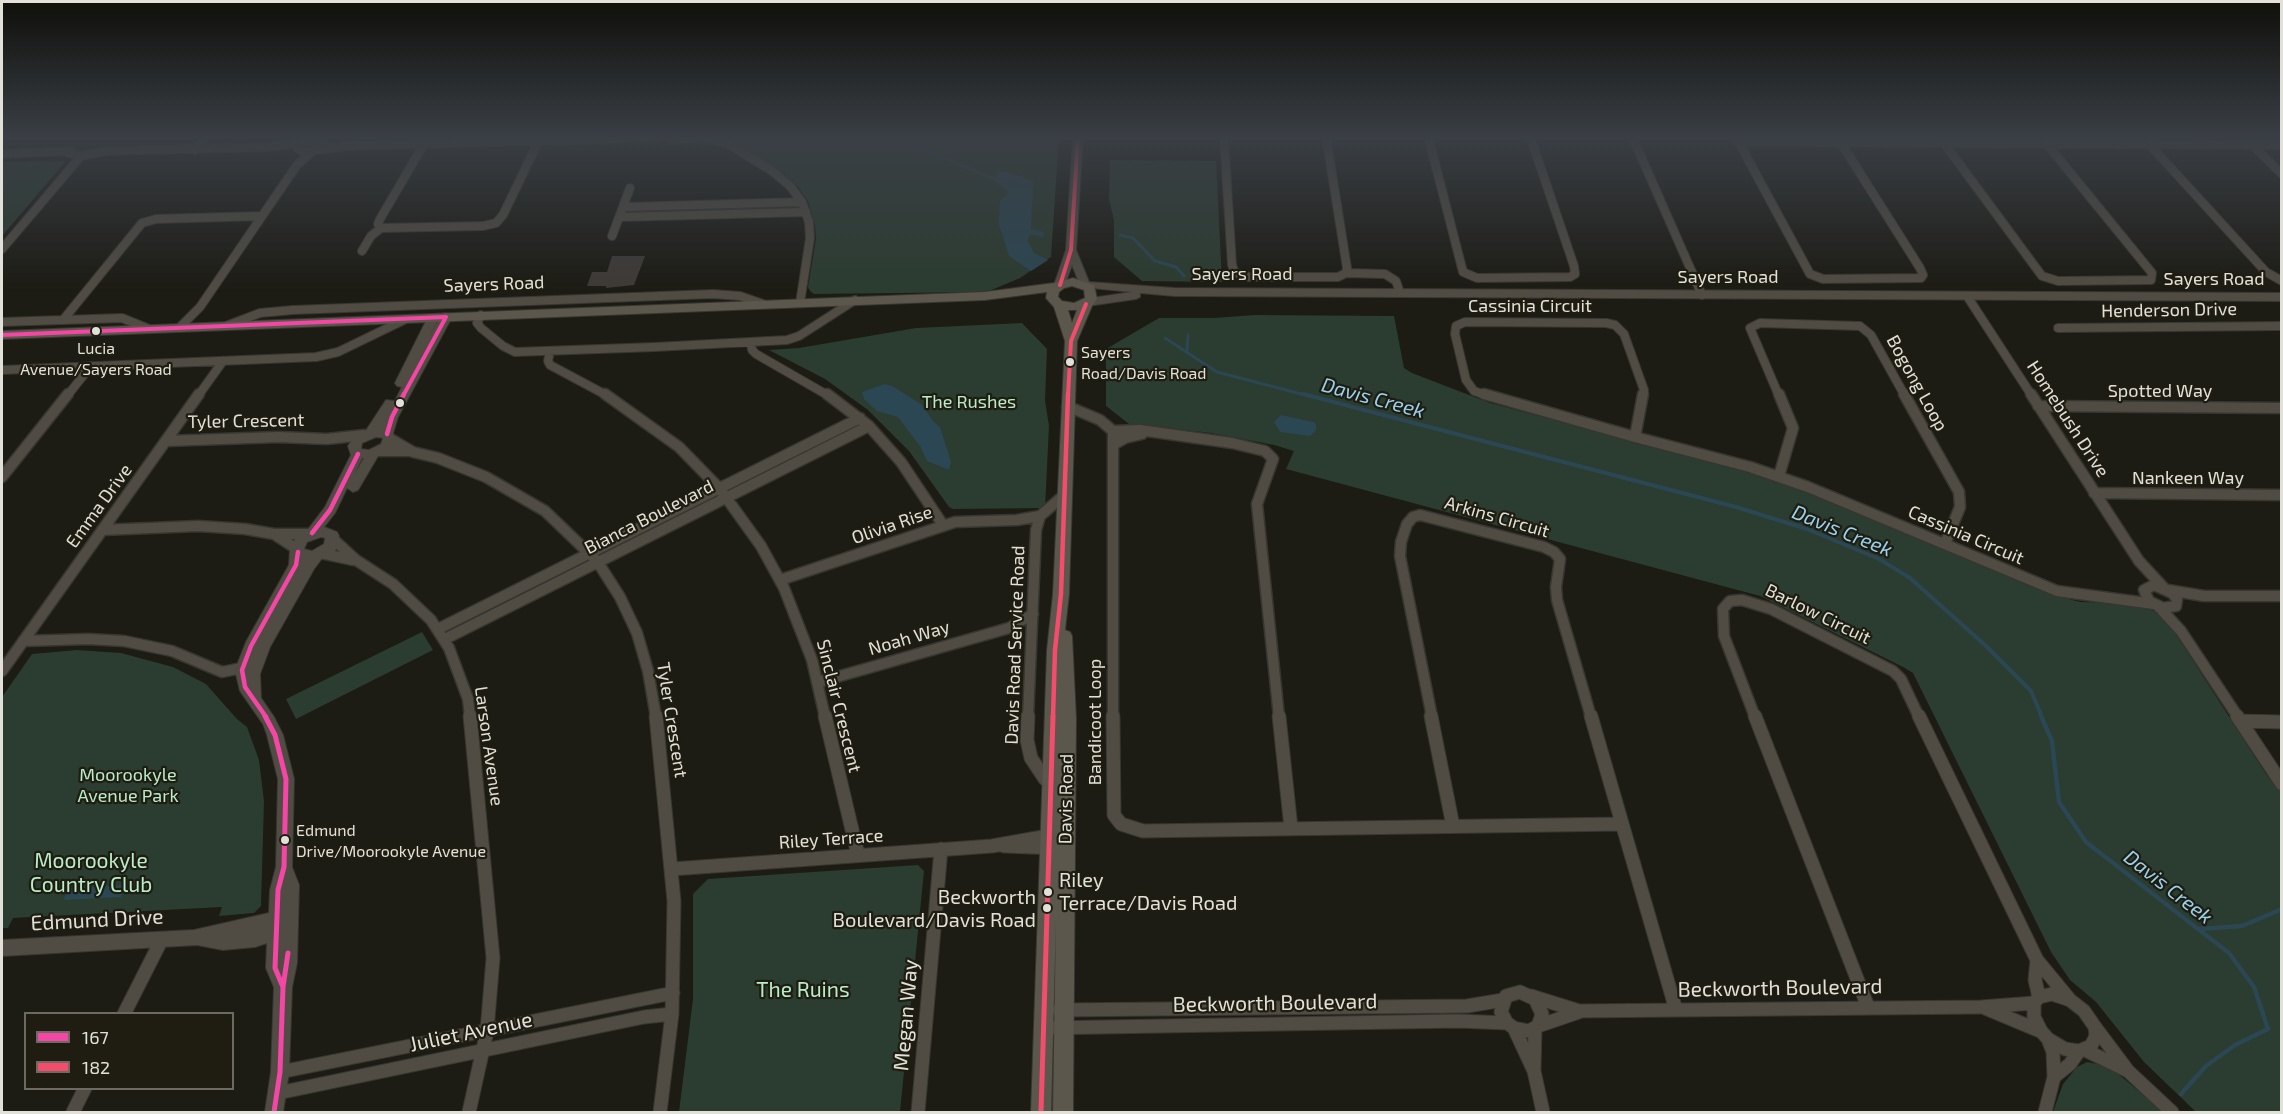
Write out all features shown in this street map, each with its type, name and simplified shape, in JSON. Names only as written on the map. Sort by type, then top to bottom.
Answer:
[{"type":"main road","points":[[1072,282],[1086,285],[1092,291],[1087,303],[1074,307],[1059,305],[1052,298],[1058,286],[1072,282]]},
{"type":"main road","name":"Sayers Road","points":[[2,335],[985,296],[1058,286]]},
{"type":"main road","name":"Sayers Road","points":[[985,296],[1059,305]]},
{"type":"main road","name":"Davis Road","points":[[1041,1113],[1044,1019],[1059,783],[1068,694],[1061,594],[1062,497],[1067,406],[1071,341],[1087,303]]},
{"type":"main road","name":"Davis Road","points":[[1059,305],[1071,341]]},
{"type":"main road","name":"Davis Road","points":[[1057,841],[1065,1029],[1063,1113]]},
{"type":"street","points":[[2,249],[54,188]]},
{"type":"street","points":[[179,328],[200,308],[281,188]]},
{"type":"street","points":[[381,228],[379,222],[399,188]]},
{"type":"street","points":[[362,251],[371,236],[381,228],[475,227],[496,224],[516,188]]},
{"type":"street","points":[[612,236],[630,188]]},
{"type":"street","points":[[790,188],[802,202],[806,212],[810,238],[800,303]]},
{"type":"street","points":[[1058,286],[1071,250],[1075,188]]},
{"type":"street","points":[[1228,188],[1235,273],[1249,277],[1338,277],[1346,273],[1385,274],[1396,281],[1400,293]]},
{"type":"street","points":[[1334,188],[1346,273]]},
{"type":"street","points":[[1441,188],[1463,272],[1477,278],[1567,278],[1575,274],[1574,266],[1548,188]]},
{"type":"street","points":[[1655,188],[1702,295]]},
{"type":"street","points":[[1763,188],[1807,271],[1813,276],[1822,279],[1913,280],[1921,278],[1923,275],[1869,188]]},
{"type":"street","points":[[1977,188],[2042,276],[2058,280],[2151,280],[2152,273],[2083,188]]},
{"type":"street","points":[[2189,188],[2266,272],[2282,281]]},
{"type":"street","points":[[624,207],[802,202]]},
{"type":"street","points":[[620,217],[806,212]]},
{"type":"street","points":[[63,320],[142,223],[156,219],[262,216]]},
{"type":"street","points":[[1071,250],[1086,285]]},
{"type":"street","name":"Sayers Road","points":[[1086,285],[1174,292],[2282,297]]},
{"type":"street","name":"Sayers Road","points":[[1087,303],[1174,292]]},
{"type":"street","name":"Sayers Road","points":[[226,326],[254,315],[273,311],[713,294],[740,296],[763,304]]},
{"type":"street","name":"Homebush Drive","points":[[1967,296],[2139,561],[2165,589],[2175,596],[2177,605]]},
{"type":"street","name":"Sayers Road","points":[[481,315],[477,322],[481,328],[508,350],[550,351],[792,339],[855,300]]},
{"type":"street","points":[[193,327],[200,308]]},
{"type":"street","points":[[274,1113],[280,1072],[283,987],[275,968],[281,924],[278,890],[284,867],[286,791],[284,764],[269,721],[254,697],[247,664],[296,564],[299,542],[311,534],[330,510],[356,451],[358,440],[367,434],[439,317]]},
{"type":"street","points":[[274,534],[308,556],[319,554],[330,547],[336,516],[376,452],[388,444],[392,417],[439,317]]},
{"type":"street","name":"Sayers Road","points":[[2,322],[122,318],[149,329]]},
{"type":"street","name":"Sayers Road","points":[[2,370],[330,355],[406,319]]},
{"type":"street","name":"Cassinia Circuit","points":[[1635,436],[1644,390],[1624,334],[1619,327],[1606,323],[1466,322],[1456,326],[1455,331],[1466,380],[1473,392],[1779,476],[2057,591],[2082,597],[2115,597],[2169,609],[2177,605]]},
{"type":"street","name":"Bogong Loop","points":[[1779,476],[1793,428],[1750,328],[1760,323],[1860,326],[1871,335],[1959,492],[1960,507],[1945,544]]},
{"type":"street","name":"Henderson Drive","points":[[2058,328],[2282,326]]},
{"type":"street","points":[[751,342],[752,350],[756,354],[826,394],[865,422],[901,462],[943,525]]},
{"type":"street","name":"Sinclair Crescent","points":[[550,351],[548,361],[550,365],[614,399],[679,447],[723,493],[755,537],[780,580],[801,627],[819,682],[858,855]]},
{"type":"street","name":"Emma Drive","points":[[2,670],[223,361]]},
{"type":"street","points":[[2,477],[5,468],[90,366]]},
{"type":"street","points":[[1067,406],[1100,420],[1113,431],[1131,429],[1259,449],[1269,453],[1273,459],[1257,504],[1292,828]]},
{"type":"street","name":"Spotted Way","points":[[2038,406],[2282,408]]},
{"type":"street","name":"Bianca Boulevard","points":[[441,634],[865,422]]},
{"type":"street","name":"Bandicoot Loop","points":[[1113,431],[1114,815],[1121,824],[1143,831],[1622,824]]},
{"type":"street","points":[[367,434],[380,432],[388,436]]},
{"type":"street","name":"Tyler Crescent","points":[[166,441],[278,437],[327,439],[367,434]]},
{"type":"street","points":[[1113,445],[1131,436],[1157,434]]},
{"type":"street","name":"Tyler Crescent","points":[[388,436],[412,452]]},
{"type":"street","name":"Tyler Crescent","points":[[327,439],[356,451]]},
{"type":"street","points":[[356,451],[376,452]]},
{"type":"street","name":"Tyler Crescent","points":[[376,452],[412,452],[465,468],[509,489],[544,511],[593,557],[629,615],[648,671],[656,720],[672,869],[675,933],[672,1014],[660,1113]]},
{"type":"street","name":"Nankeen Way","points":[[2094,493],[2282,495]]},
{"type":"street","points":[[1040,516],[1062,497]]},
{"type":"street","name":"Arkins Circuit","points":[[1452,826],[1400,556],[1401,542],[1407,525],[1413,518],[1420,515],[1544,547],[1558,555],[1562,562],[1556,587],[1557,600],[1676,1010]]},
{"type":"street","name":"Olivia Rise","points":[[780,580],[943,525],[964,521],[1017,520],[1040,516]]},
{"type":"street","name":"Davis Road Service Road","points":[[1040,516],[1036,530],[1028,748],[1045,779],[1059,783]]},
{"type":"street","name":"Olivia Rise","points":[[1017,520],[1036,530]]},
{"type":"street","points":[[102,530],[198,526],[245,529],[274,534],[311,534],[325,531],[332,537]]},
{"type":"street","name":"Larson Avenue","points":[[332,537],[356,560],[377,572],[407,595],[441,634],[468,699],[477,771],[493,957],[487,1031],[469,1113]]},
{"type":"street","points":[[23,641],[88,639],[124,641],[164,649],[222,672],[247,664],[319,554]]},
{"type":"street","name":"Larson Avenue","points":[[319,554],[356,560]]},
{"type":"street","name":"Homebush Drive","points":[[2139,561],[2145,589]]},
{"type":"street","name":"Cassinia Circuit","points":[[2115,597],[2154,585],[2165,589]]},
{"type":"street","points":[[2145,589],[2146,597],[2181,631],[2282,784]]},
{"type":"street","points":[[2165,589],[2204,596],[2282,596]]},
{"type":"street","points":[[2181,631],[2177,605],[2204,596]]},
{"type":"street","name":"Barlow Circuit","points":[[1868,1007],[1724,636],[1723,609],[1730,601],[1742,600],[1771,609],[1893,671],[1901,679],[2037,960],[2070,1000]]},
{"type":"street","name":"Noah Way","points":[[819,682],[1009,628],[1033,614]]},
{"type":"street","points":[[1009,628],[1032,634]]},
{"type":"street","points":[[2240,721],[2282,722]]},
{"type":"street","name":"Riley Terrace","points":[[672,869],[1057,841]]},
{"type":"street","name":"Megan Way","points":[[918,1113],[941,849]]},
{"type":"street","name":"Edmund Drive","points":[[2,948],[194,938],[230,942],[255,939],[281,924]]},
{"type":"street","points":[[125,1012],[162,939]]},
{"type":"street","name":"Barlow Circuit","points":[[2037,960],[2035,980],[2037,1000]]},
{"type":"street","points":[[1534,1071],[1537,1028],[1542,1014],[1539,1004],[1531,996],[1515,992],[1503,1000],[1501,1012],[1534,1071],[1543,1113]]},
{"type":"street","name":"Juliet Avenue","points":[[280,1072],[673,993]]},
{"type":"street","points":[[2045,1113],[2054,1077],[2053,1052],[2034,1017],[2037,1000],[2052,994],[2070,1000],[2084,1011],[2128,1071],[2172,1113]]},
{"type":"street","name":"Beckworth Boulevard","points":[[1531,996],[1579,1011],[1982,1007],[2037,1000]]},
{"type":"street","name":"Beckworth Boulevard","points":[[1044,1019],[1064,1010],[1467,1006],[1503,1000]]},
{"type":"street","name":"Beckworth Boulevard","points":[[1982,1007],[2044,1035]]},
{"type":"street","name":"Beckworth Boulevard","points":[[1537,1028],[1579,1011]]},
{"type":"street","name":"Juliet Avenue","points":[[278,1093],[644,1017],[672,1014]]},
{"type":"street","name":"Beckworth Boulevard","points":[[1044,1019],[1065,1029],[1467,1020],[1510,1026]]},
{"type":"street","points":[[1510,1026],[1524,1032],[1537,1028]]},
{"type":"street","points":[[2054,1077],[2094,1042],[2094,1027]]},
{"type":"street","points":[[2044,1035],[2065,1049],[2082,1051],[2128,1071]]},
{"type":"street","points":[[73,1113],[84,1090]]},
{"type":"green space","points":[[2,188],[43,188],[2,236]]},
{"type":"green space","points":[[799,188],[1056,188],[1051,257],[1020,278],[987,292],[814,294],[808,287],[816,239],[815,225],[808,201]]},
{"type":"green space","points":[[1109,188],[1217,188],[1222,282],[1142,281],[1114,257],[1114,220],[1109,199]]},
{"type":"green space","points":[[1254,315],[1394,316],[1404,368],[1412,373],[1490,403],[1718,463],[1818,495],[2057,596],[2080,602],[2115,603],[2157,611],[2172,628],[2266,774],[2281,792],[2281,1112],[2196,1112],[2144,1062],[2096,1002],[2070,980],[2051,952],[1913,673],[1760,596],[1286,469],[1294,451],[1274,445],[1211,433],[1129,424],[1106,406],[1106,349],[1159,318]]},
{"type":"green space","name":"The Rushes","points":[[1022,323],[1047,349],[1045,400],[1049,426],[1045,508],[953,509],[949,507],[909,451],[868,410],[825,379],[769,350],[799,348],[916,328]]},
{"type":"green space","points":[[422,632],[433,650],[296,719],[286,699]]},
{"type":"green space","name":"Moorookyle Avenue Park","points":[[77,650],[121,653],[173,667],[206,684],[247,727],[259,760],[264,801],[261,906],[254,913],[219,916],[222,907],[13,918],[8,928],[2,928],[2,697],[32,654]]},
{"type":"green space","name":"The Ruins","points":[[918,865],[924,871],[900,1112],[679,1112],[693,999],[693,894],[708,879]]},
{"type":"green space","points":[[2087,1062],[2103,1065],[2117,1073],[2164,1112],[2053,1112],[2063,1084],[2077,1067]]},
{"type":"water","points":[[1004,188],[1033,188],[1031,229],[1044,232],[1043,237],[1031,234],[1027,240],[1034,253],[1048,260],[1031,271],[1009,256],[999,224],[1000,201],[1008,194]]},
{"type":"water","points":[[885,384],[894,387],[922,405],[940,427],[951,462],[949,470],[927,461],[920,446],[898,417],[877,411],[864,399],[862,392]]},
{"type":"water","points":[[1281,415],[1313,422],[1316,424],[1316,430],[1310,436],[1280,432],[1274,422]]},
{"type":"water","points":[[127,885],[121,897],[63,900],[70,888]]},
{"type":"building","points":[[612,256],[645,256],[634,285],[606,288],[606,286],[587,286],[592,272],[607,272]]},
{"type":"waterway","name":"Davis Creek","points":[[1120,235],[1133,238],[1155,261],[1176,267],[1184,276]]},
{"type":"waterway","name":"Davis Creek","points":[[1187,351],[1188,335]]},
{"type":"waterway","name":"Davis Creek","points":[[1165,338],[1217,372],[1309,396]]},
{"type":"waterway","name":"Davis Creek","points":[[1303,394],[1736,507],[1807,529],[1879,559],[1910,578],[1986,646],[2031,691],[2042,717]]},
{"type":"waterway","name":"Davis Creek","points":[[2041,716],[2052,741],[2059,802],[2086,842],[2229,953],[2254,987],[2268,1029],[2235,1045],[2206,1066],[2181,1094]]},
{"type":"waterway","points":[[2200,929],[2242,926],[2282,909]]},
{"type":"transit line","name":"182","points":[[1060,285],[1071,250],[1075,188]]},
{"type":"transit line","name":"182","points":[[1041,1112],[1055,650],[1061,594],[1067,406],[1071,341],[1086,304]]},
{"type":"transit line","name":"167","points":[[2,335],[446,317]]},
{"type":"transit line","name":"167","points":[[387,434],[392,417],[446,317]]},
{"type":"transit line","name":"167","points":[[312,533],[330,510],[358,454]]},
{"type":"transit line","name":"167","points":[[283,987],[275,968],[278,890],[284,867],[286,779],[275,735],[269,721],[245,687],[242,670],[251,646],[296,565],[298,552]]},
{"type":"transit line","name":"167","points":[[274,1112],[280,1072],[283,987],[288,953]]},
{"type":"place","name":"Lucia Avenue/Sayers Road","points":[[96,331]]},
{"type":"place","name":"Sayers Road/Davis Road","points":[[1070,362]]},
{"type":"place","name":"Edmund Drive/Moorookyle Avenue","points":[[285,840]]},
{"type":"place","name":"Riley Terrace/Davis Road","points":[[1048,892]]},
{"type":"place","name":"Beckworth Boulevard/Davis Road","points":[[1047,908]]},
{"type":"park label","name":"Moorookyle Country Club","points":[[91,873]]}]
